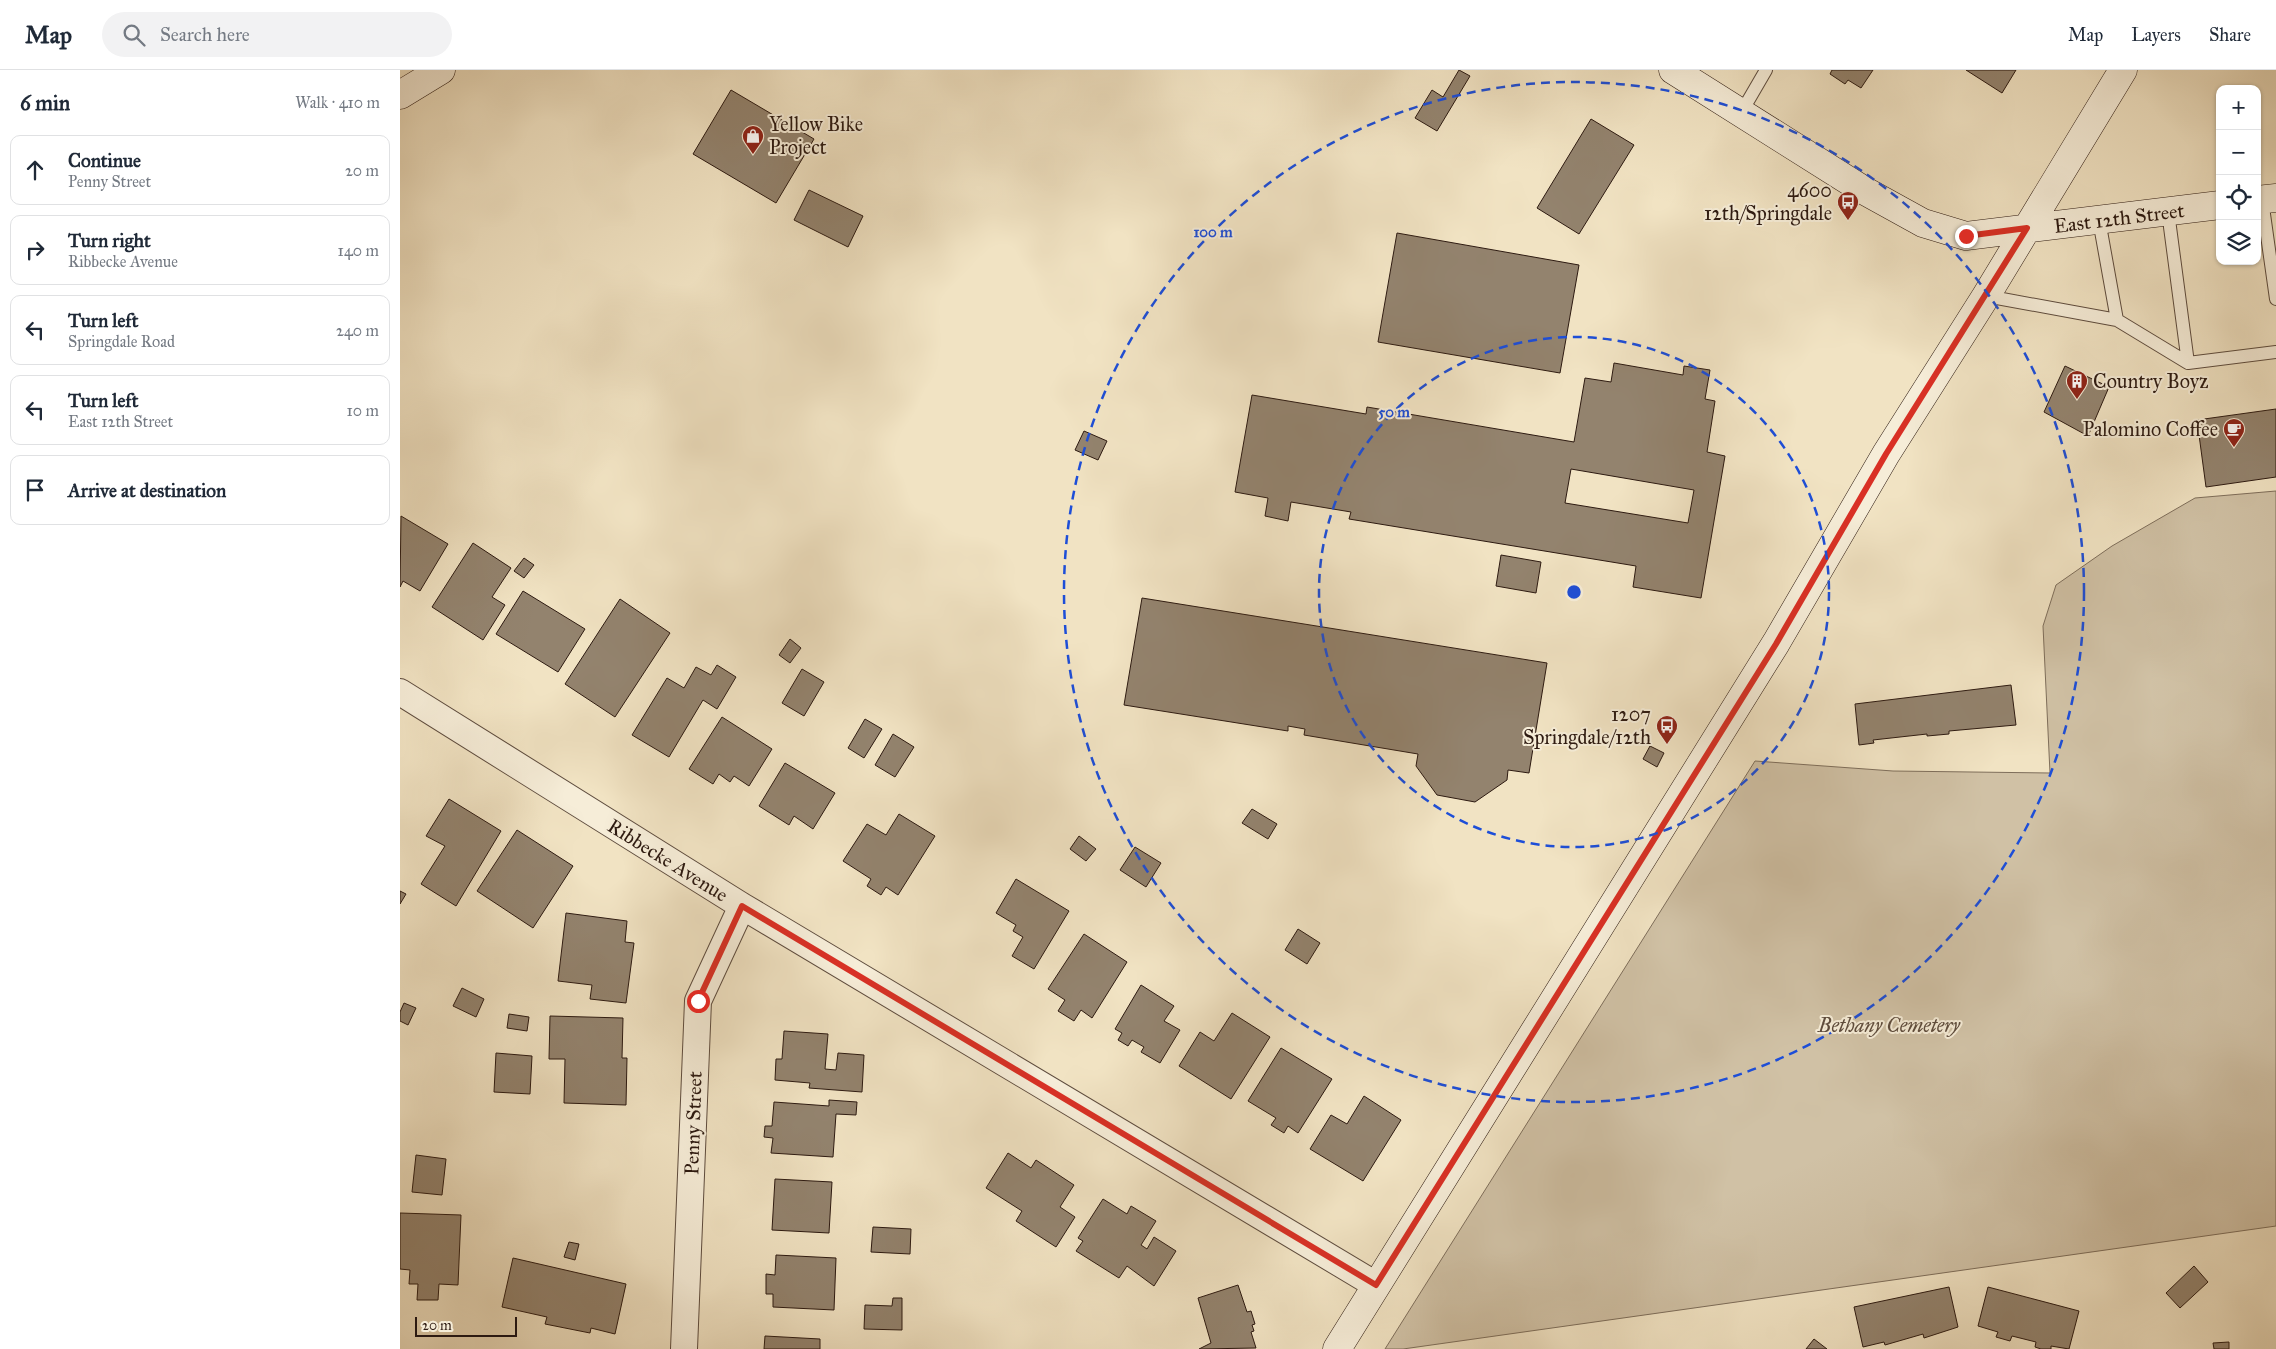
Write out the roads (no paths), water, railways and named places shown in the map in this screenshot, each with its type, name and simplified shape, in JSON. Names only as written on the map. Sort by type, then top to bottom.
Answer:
[{"type":"main road","points":[[400,95],[441,70]]},
{"type":"main road","name":"East 12th Street","points":[[1673,70],[1865,191],[1923,222],[1966,236],[2216,206]]},
{"type":"main road","points":[[1337,1349],[1771,652],[1886,454],[1986,296],[2123,70]]},
{"type":"street","name":"Ribbecke Avenue","points":[[400,692],[742,906],[1376,1285]]},
{"type":"street","name":"Penny Street","points":[[684,1349],[698,1001],[742,906]]},
{"type":"lane","points":[[1741,113],[1766,70]]},
{"type":"lane","points":[[2265,199],[2276,299]]},
{"type":"lane","points":[[2168,212],[2188,363]]},
{"type":"lane","points":[[2099,220],[2116,320]]},
{"type":"lane","points":[[1986,296],[2116,320],[2188,363],[2276,352]]},
{"type":"place","name":"Yellow Bike Project","points":[[753,155]]},
{"type":"place","name":"4600 12th/Springdale","points":[[1848,221]]},
{"type":"place","name":"Country Boyz","points":[[2077,400]]},
{"type":"place","name":"Palomino Coffee","points":[[2234,448]]},
{"type":"place","name":"1207 Springdale/12th","points":[[1667,745]]},
{"type":"park label","name":"Bethany Cemetery","points":[[1889,1025]]}]
